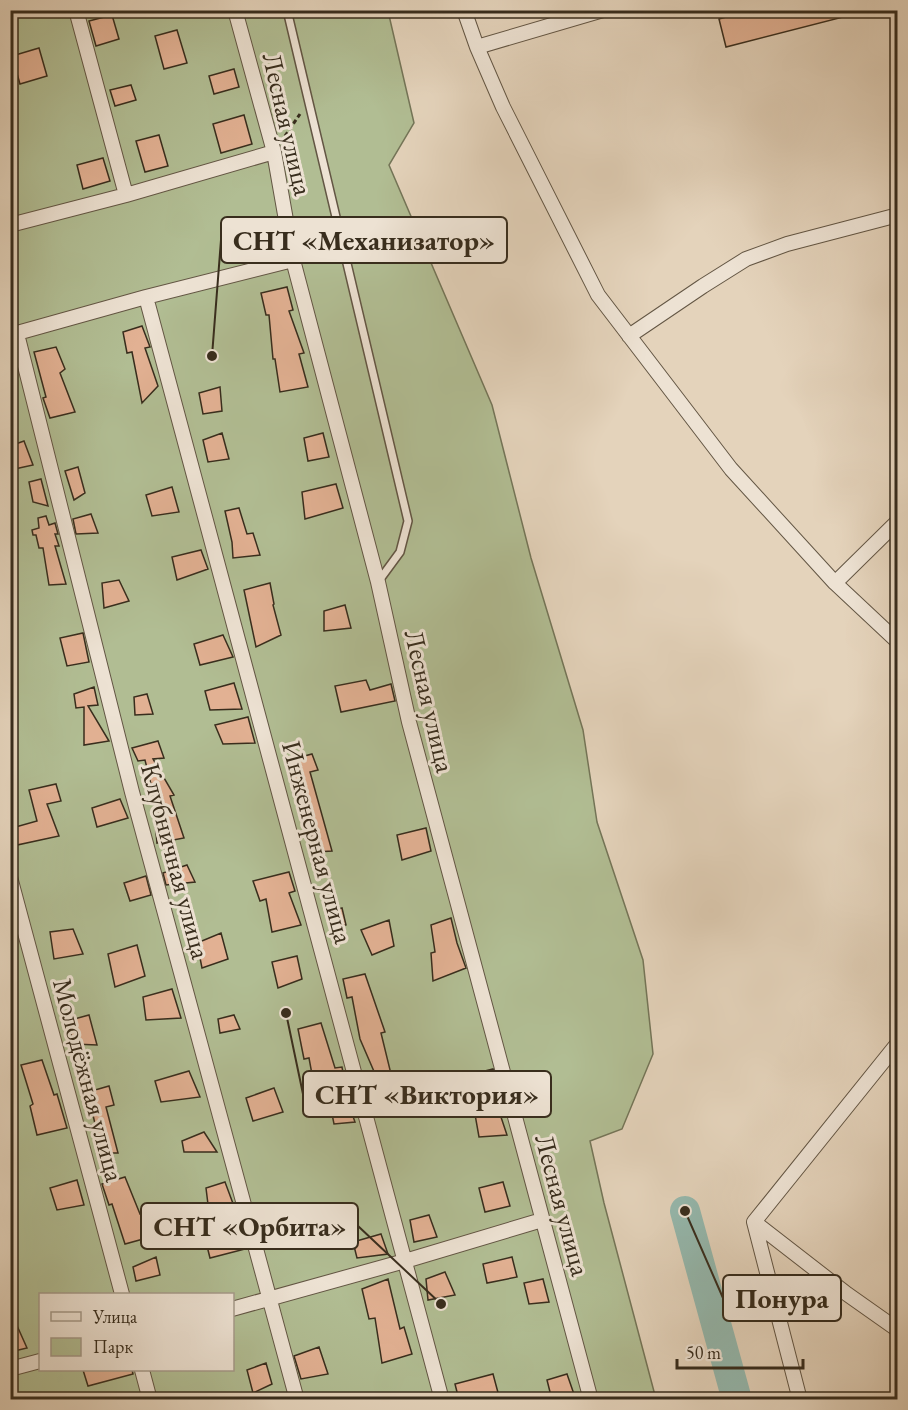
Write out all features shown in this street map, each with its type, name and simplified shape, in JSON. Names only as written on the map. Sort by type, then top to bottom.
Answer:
[{"type":"street","points":[[76,10],[126,195]]},
{"type":"street","name":"Лесная улица","points":[[235,10],[274,152],[292,260],[378,582],[409,722],[591,1400]]},
{"type":"street","points":[[464,10],[503,107],[598,295],[731,469],[835,584],[897,642]]},
{"type":"street","points":[[477,47],[603,10]]},
{"type":"street","points":[[10,225],[126,195],[274,152]]},
{"type":"street","points":[[629,336],[746,259],[787,244],[897,215]]},
{"type":"street","points":[[14,334],[146,297],[292,260]]},
{"type":"street","name":"Инженерная улица","points":[[146,297],[442,1400]]},
{"type":"street","name":"Клубничная улица","points":[[14,334],[132,792],[297,1400]]},
{"type":"street","points":[[835,584],[897,521]]},
{"type":"street","name":"Молодёжная улица","points":[[10,878],[122,1293]]},
{"type":"street","points":[[754,1222],[897,1043]]},
{"type":"street","points":[[234,1308],[542,1220]]},
{"type":"street","points":[[754,1222],[897,1330]]},
{"type":"street","points":[[754,1222],[800,1400]]},
{"type":"street","points":[[10,1369],[39,1360]]},
{"type":"street","points":[[142,1371],[150,1400]]},
{"type":"lane","points":[[287,10],[408,521],[400,552],[378,582]]},
{"type":"path","points":[[274,152],[309,102]]},
{"type":"path","points":[[292,260],[336,219]]},
{"type":"green space","points":[[10,11],[388,11],[414,123],[389,165],[492,405],[531,558],[583,730],[597,822],[643,960],[653,1054],[622,1129],[590,1141],[604,1203],[656,1399],[11,1399]]},
{"type":"building","points":[[751,10],[851,10],[851,15],[726,47],[719,19]]},
{"type":"building","points":[[112,15],[119,39],[96,46],[89,21]]},
{"type":"building","points":[[177,30],[187,63],[164,69],[155,36]]},
{"type":"building","points":[[39,48],[47,76],[20,84],[12,56]]},
{"type":"building","points":[[234,69],[239,87],[214,94],[209,76]]},
{"type":"building","points":[[131,85],[136,100],[115,106],[110,90]]},
{"type":"building","points":[[244,115],[252,144],[221,153],[213,124]]},
{"type":"building","points":[[159,135],[168,166],[145,172],[136,141]]},
{"type":"building","points":[[103,158],[110,181],[83,189],[77,165]]},
{"type":"building","points":[[287,287],[293,310],[289,311],[304,353],[299,354],[308,387],[280,392],[275,359],[273,359],[269,315],[266,315],[261,293]]},
{"type":"building","points":[[142,326],[150,347],[145,348],[158,386],[142,403],[132,352],[127,353],[123,332]]},
{"type":"building","points":[[56,347],[65,369],[60,373],[75,412],[50,418],[43,398],[46,397],[34,352]]},
{"type":"building","points":[[220,387],[222,411],[203,414],[199,393]]},
{"type":"building","points":[[222,433],[229,459],[208,462],[203,440]]},
{"type":"building","points":[[323,433],[329,457],[308,461],[304,438]]},
{"type":"building","points":[[24,441],[33,465],[10,470],[10,446]]},
{"type":"building","points":[[78,467],[85,493],[74,500],[65,471]]},
{"type":"building","points":[[41,479],[48,506],[33,502],[29,482]]},
{"type":"building","points":[[336,484],[343,508],[305,519],[302,492]]},
{"type":"building","points":[[172,487],[179,512],[152,516],[146,495]]},
{"type":"building","points":[[239,508],[247,534],[253,533],[260,555],[233,558],[225,511]]},
{"type":"building","points":[[91,514],[98,533],[76,534],[73,519]]},
{"type":"building","points":[[46,516],[49,525],[55,523],[58,534],[55,534],[59,546],[55,546],[66,584],[49,585],[43,548],[39,548],[36,535],[33,535],[32,530],[39,528],[38,518]]},
{"type":"building","points":[[201,550],[208,569],[177,580],[172,557]]},
{"type":"building","points":[[119,580],[129,601],[104,608],[102,583]]},
{"type":"building","points":[[270,583],[281,635],[256,647],[244,590]]},
{"type":"building","points":[[345,605],[351,628],[324,631],[324,611]]},
{"type":"building","points":[[83,633],[89,662],[67,666],[60,638]]},
{"type":"building","points":[[223,635],[233,657],[200,665],[194,644]]},
{"type":"building","points":[[366,680],[370,690],[391,684],[395,701],[341,712],[335,686]]},
{"type":"building","points":[[234,683],[242,709],[210,710],[205,691]]},
{"type":"building","points":[[94,687],[98,705],[88,706],[109,741],[84,745],[84,707],[76,708],[74,694]]},
{"type":"building","points":[[147,694],[153,714],[135,715],[134,697]]},
{"type":"building","points":[[248,717],[255,743],[223,744],[215,725]]},
{"type":"building","points":[[158,741],[164,758],[153,759],[174,795],[170,796],[184,838],[157,843],[155,822],[160,821],[145,760],[138,761],[132,748]]},
{"type":"building","points":[[312,754],[318,770],[310,772],[332,851],[316,852],[305,809],[301,810],[293,778],[290,760]]},
{"type":"building","points":[[56,784],[61,801],[47,804],[59,836],[17,845],[12,828],[37,821],[29,790]]},
{"type":"building","points":[[120,799],[128,818],[97,827],[92,808]]},
{"type":"building","points":[[426,828],[431,851],[402,860],[397,835]]},
{"type":"building","points":[[187,865],[195,882],[166,885],[163,873]]},
{"type":"building","points":[[289,872],[295,891],[289,893],[301,925],[272,932],[266,899],[260,901],[253,881]]},
{"type":"building","points":[[146,876],[151,895],[130,901],[124,883]]},
{"type":"building","points":[[342,908],[346,925],[330,928],[326,913]]},
{"type":"building","points":[[451,918],[466,968],[433,981],[431,953],[435,952],[431,925]]},
{"type":"building","points":[[389,920],[394,946],[372,955],[361,930]]},
{"type":"building","points":[[73,929],[83,954],[54,959],[50,932]]},
{"type":"building","points":[[221,933],[228,959],[202,968],[197,943]]},
{"type":"building","points":[[137,945],[145,976],[115,987],[108,954]]},
{"type":"building","points":[[297,956],[302,979],[278,988],[272,962]]},
{"type":"building","points":[[365,974],[385,1032],[381,1033],[392,1078],[376,1076],[360,1039],[352,997],[347,998],[343,979]]},
{"type":"building","points":[[172,989],[181,1018],[146,1020],[143,997]]},
{"type":"building","points":[[89,1015],[97,1045],[74,1044],[67,1021]]},
{"type":"building","points":[[234,1015],[240,1029],[220,1033],[218,1019]]},
{"type":"building","points":[[321,1023],[335,1068],[342,1067],[349,1105],[355,1122],[334,1124],[328,1094],[316,1096],[309,1058],[304,1059],[298,1029]]},
{"type":"building","points":[[42,1060],[54,1095],[57,1094],[67,1128],[37,1135],[30,1106],[33,1104],[21,1065]]},
{"type":"building","points":[[493,1069],[500,1095],[494,1096],[507,1135],[479,1137],[473,1103],[451,1110],[445,1081]]},
{"type":"building","points":[[189,1071],[200,1097],[161,1102],[155,1081]]},
{"type":"building","points":[[109,1086],[114,1105],[106,1107],[118,1153],[99,1153],[91,1125],[95,1124],[88,1092]]},
{"type":"building","points":[[274,1088],[283,1112],[253,1121],[246,1098]]},
{"type":"building","points":[[204,1132],[217,1152],[184,1152],[182,1141]]},
{"type":"building","points":[[125,1177],[140,1214],[142,1213],[154,1236],[125,1244],[112,1204],[109,1205],[102,1184]]},
{"type":"building","points":[[77,1180],[84,1205],[57,1210],[50,1188]]},
{"type":"building","points":[[225,1182],[238,1217],[245,1249],[210,1258],[205,1238],[212,1237],[206,1188]]},
{"type":"building","points":[[503,1182],[510,1206],[485,1212],[479,1188]]},
{"type":"building","points":[[429,1215],[437,1237],[414,1242],[410,1220]]},
{"type":"building","points":[[381,1234],[388,1254],[357,1258],[353,1242]]},
{"type":"building","points":[[156,1257],[160,1275],[136,1281],[133,1267]]},
{"type":"building","points":[[512,1257],[517,1277],[487,1283],[483,1264]]},
{"type":"building","points":[[445,1272],[455,1295],[428,1300],[426,1279]]},
{"type":"building","points":[[388,1279],[400,1329],[404,1327],[412,1354],[382,1363],[375,1318],[369,1319],[362,1289]]},
{"type":"building","points":[[543,1279],[549,1302],[529,1304],[524,1283]]},
{"type":"building","points":[[10,1310],[27,1348],[10,1352]]},
{"type":"building","points":[[319,1347],[328,1374],[301,1379],[294,1356]]},
{"type":"building","points":[[266,1363],[272,1384],[253,1393],[247,1370]]},
{"type":"building","points":[[83,1371],[132,1371],[133,1374],[88,1386]]},
{"type":"building","points":[[493,1374],[500,1400],[459,1400],[455,1384]]},
{"type":"building","points":[[567,1374],[576,1400],[552,1400],[547,1380]]},
{"type":"waterway","points":[[685,1211],[737,1400]]},
{"type":"place","name":"СНТ «Механизатор»","points":[[212,356]]},
{"type":"place","name":"СНТ «Виктория»","points":[[286,1013]]},
{"type":"place","name":"Понура","points":[[685,1211]]},
{"type":"place","name":"СНТ «Орбита»","points":[[441,1304]]}]
